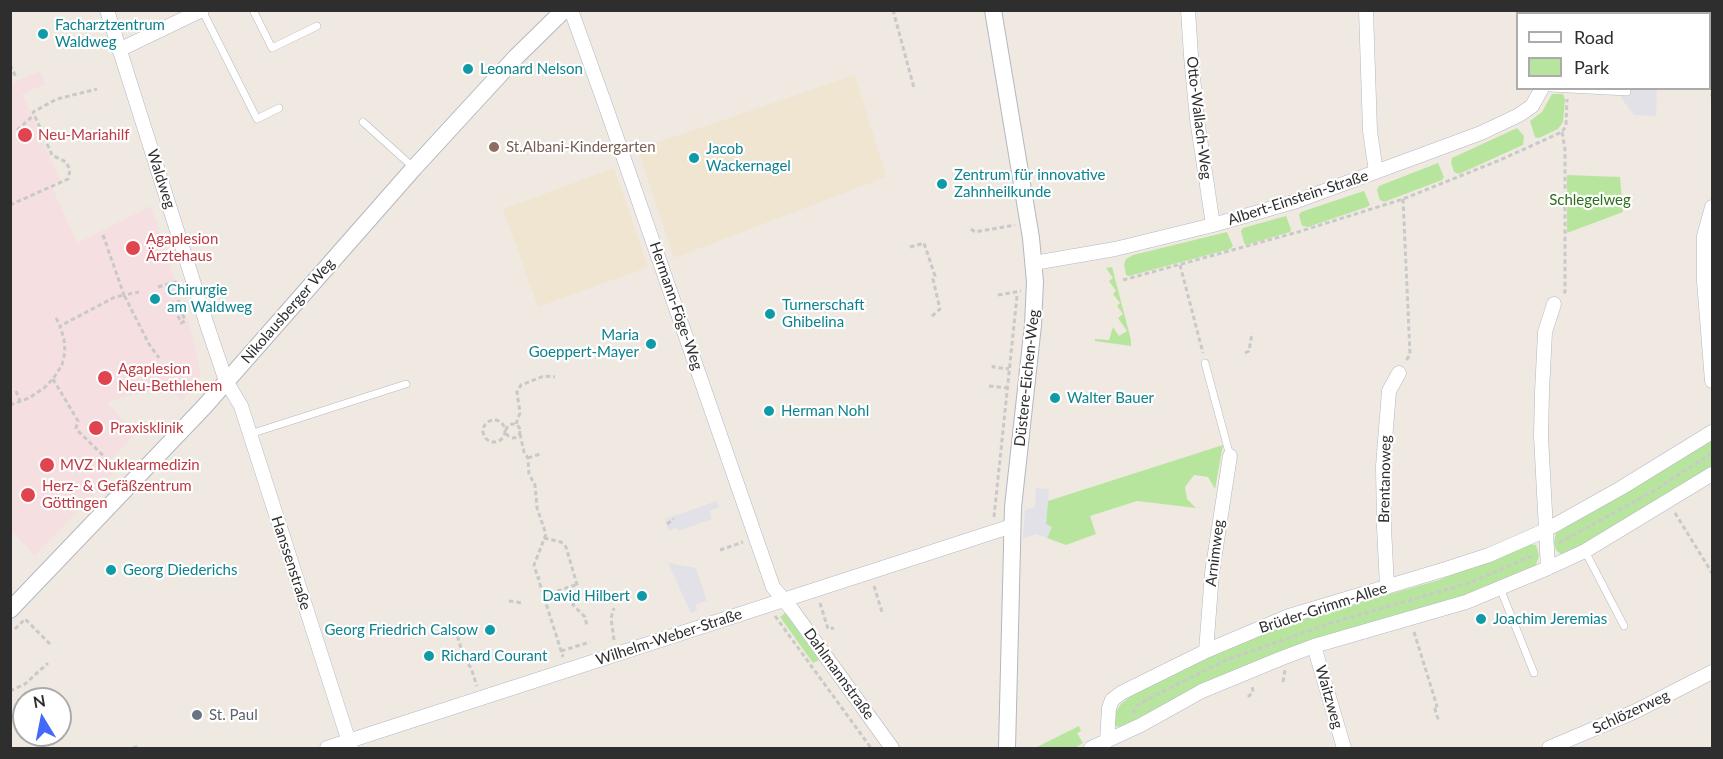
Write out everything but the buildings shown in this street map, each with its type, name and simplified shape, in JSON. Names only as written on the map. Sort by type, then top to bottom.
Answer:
[{"type":"street","name":"Waldweg","points":[[107,10],[226,381]]},
{"type":"street","points":[[119,50],[202,10]]},
{"type":"street","name":"Nikolausberger Weg","points":[[10,610],[226,381],[414,168],[516,57],[564,10]]},
{"type":"street","name":"Hermann-Föge-Weg","points":[[571,10],[608,110],[773,587],[783,600]]},
{"type":"street","name":"Düstere-Eichen-Weg","points":[[993,10],[1028,222],[1035,289],[1012,526],[1007,748]]},
{"type":"street","name":"Otto-Wallach-Weg","points":[[1188,10],[1196,108],[1213,225]]},
{"type":"street","points":[[1366,10],[1370,131],[1376,172]]},
{"type":"street","name":"Albert-Einstein-Straße","points":[[1034,263],[1105,251],[1213,225],[1297,201],[1473,137],[1519,115],[1532,106],[1541,90]]},
{"type":"street","points":[[1713,207],[1704,236],[1704,281],[1713,381]]},
{"type":"street","points":[[1548,568],[1541,436],[1542,392],[1545,332],[1554,304]]},
{"type":"street","name":"Brentanoweg","points":[[1387,587],[1383,466],[1389,391],[1399,373]]},
{"type":"street","name":"Hanssenstraße","points":[[226,381],[241,406],[350,745]]},
{"type":"street","name":"Brüder-Grimm-Allee","points":[[1107,741],[1108,708],[1112,700],[1121,693],[1206,651],[1293,615],[1489,555],[1546,530],[1713,432]]},
{"type":"street","name":"Arnimweg","points":[[1206,651],[1212,573],[1230,456]]},
{"type":"street","points":[[1091,748],[1141,725],[1202,691],[1309,648],[1466,602],[1548,568],[1585,551],[1713,474]]},
{"type":"street","name":"Wilhelm-Weber-Straße","points":[[327,748],[350,745],[617,654],[1012,526]]},
{"type":"street","name":"Dahlmannstraße","points":[[783,600],[892,748]]},
{"type":"street","name":"Waitzweg","points":[[1309,648],[1344,748]]},
{"type":"street","name":"Schlözerweg","points":[[1549,748],[1636,711],[1713,672]]},
{"type":"lane","points":[[202,10],[257,119],[279,108]]},
{"type":"lane","points":[[253,10],[272,48],[316,26]]},
{"type":"lane","points":[[1588,90],[1627,92]]},
{"type":"lane","points":[[363,122],[414,168]]},
{"type":"lane","points":[[1205,363],[1230,456]]},
{"type":"lane","points":[[250,434],[406,384]]},
{"type":"lane","points":[[1585,551],[1624,626]]},
{"type":"lane","points":[[1500,588],[1534,673]]},
{"type":"path","points":[[892,10],[914,88]]},
{"type":"path","points":[[10,65],[16,77]]},
{"type":"path","points":[[16,130],[34,115],[33,112],[57,99],[97,89]]},
{"type":"path","points":[[1123,280],[1298,232],[1403,199],[1562,132],[1566,126],[1568,90]]},
{"type":"path","points":[[10,205],[68,179],[70,170],[66,162],[52,155],[34,115]]},
{"type":"path","points":[[1554,304],[1565,292],[1565,149],[1562,132]]},
{"type":"path","points":[[1399,373],[1410,354],[1403,199]]},
{"type":"path","points":[[970,229],[975,232],[1028,222]]},
{"type":"path","points":[[103,235],[124,295],[149,344],[159,358]]},
{"type":"path","points":[[910,247],[924,243],[935,276],[933,279],[939,309],[930,318]]},
{"type":"path","points":[[1180,265],[1205,363]]},
{"type":"path","points":[[158,287],[192,277]]},
{"type":"path","points":[[998,295],[1035,289]]},
{"type":"path","points":[[60,326],[88,310],[124,295],[139,292]]},
{"type":"path","points":[[993,532],[1018,292]]},
{"type":"path","points":[[178,300],[184,321],[181,323],[171,303],[178,300]]},
{"type":"path","points":[[10,405],[44,388],[62,365],[65,352],[64,339],[56,318]]},
{"type":"path","points":[[1245,353],[1249,351],[1252,333]]},
{"type":"path","points":[[993,364],[993,367],[1009,369]]},
{"type":"path","points":[[516,424],[519,412],[517,392],[521,385],[544,376],[555,377]]},
{"type":"path","points":[[53,379],[78,421],[76,428],[78,431],[131,483]]},
{"type":"path","points":[[989,386],[1026,390]]},
{"type":"path","points":[[16,391],[20,401]]},
{"type":"path","points":[[516,424],[509,425],[505,430],[502,438],[495,441],[489,440],[484,431],[486,424],[494,420],[502,423],[505,430],[510,438],[516,438],[520,434]]},
{"type":"path","points":[[516,424],[520,428],[524,452],[528,458],[530,474],[535,485],[537,508],[546,534],[534,565],[562,652],[590,642]]},
{"type":"path","points":[[528,458],[540,454]]},
{"type":"path","points":[[1648,472],[1713,573]]},
{"type":"path","points":[[667,524],[674,519]]},
{"type":"path","points":[[544,538],[564,544],[578,584],[573,605],[585,618],[587,626]]},
{"type":"path","points":[[720,550],[756,538]]},
{"type":"path","points":[[869,573],[882,612],[880,612]]},
{"type":"path","points":[[543,596],[578,584]]},
{"type":"path","points":[[816,590],[828,629],[834,628]]},
{"type":"path","points":[[509,601],[523,603]]},
{"type":"path","points":[[767,605],[871,748]]},
{"type":"path","points":[[614,608],[611,618],[617,654]]},
{"type":"path","points":[[1293,615],[1309,648]]},
{"type":"path","points":[[15,629],[25,619],[50,644]]},
{"type":"path","points":[[1410,619],[1437,705],[1434,706],[1439,722]]},
{"type":"path","points":[[461,626],[455,628],[464,658],[471,668],[481,699]]},
{"type":"path","points":[[10,691],[26,684],[48,663]]},
{"type":"path","points":[[1283,682],[1285,673]]},
{"type":"path","points":[[1248,697],[1253,692]]},
{"type":"path","points":[[133,748],[140,746]]},
{"type":"shaded area","name":"Agaplesion Neu-Bethlehem","points":[[40,71],[45,84],[22,94],[60,180],[51,185],[77,243],[151,206],[192,334],[201,375],[182,401],[166,386],[107,403],[135,434],[106,465],[114,473],[35,556],[11,531],[10,84]]},
{"type":"shaded area","points":[[855,75],[886,177],[674,258],[638,149]]},
{"type":"shaded area","points":[[1622,90],[1657,90],[1656,116],[1634,115],[1621,98]]},
{"type":"shaded area","points":[[614,168],[648,267],[538,307],[503,209]]},
{"type":"shaded area","points":[[1036,488],[1049,489],[1046,524],[1052,527],[1047,538],[1036,534],[1023,538],[1025,510],[1035,507]]},
{"type":"shaded area","points":[[717,501],[719,507],[710,511],[712,519],[678,531],[677,528],[669,531],[665,519]]},
{"type":"shaded area","points":[[668,563],[696,568],[707,601],[696,604],[697,611],[691,613]]},
{"type":"green space","points":[[1552,94],[1563,94],[1565,100],[1563,122],[1558,129],[1539,138],[1535,137],[1530,121],[1542,112]]},
{"type":"green space","points":[[1517,128],[1524,136],[1523,145],[1459,174],[1454,172],[1452,158]]},
{"type":"green space","points":[[1438,163],[1444,177],[1442,180],[1384,202],[1380,200],[1377,190],[1379,186]]},
{"type":"green space","name":"Schlegelweg","points":[[1567,175],[1620,177],[1623,212],[1567,233]]},
{"type":"green space","points":[[1364,191],[1370,205],[1367,207],[1308,227],[1302,226],[1299,215],[1301,212]]},
{"type":"green space","points":[[1286,216],[1290,232],[1246,245],[1244,243],[1241,231],[1243,228]]},
{"type":"green space","points":[[1227,232],[1233,246],[1230,249],[1126,275],[1124,264],[1126,259],[1133,255]]},
{"type":"green space","points":[[1112,267],[1131,346],[1095,341],[1095,339],[1109,340],[1113,327],[1119,336],[1127,331],[1118,318],[1123,314],[1117,306],[1120,303],[1113,294],[1116,291],[1109,281],[1113,278],[1106,268]]},
{"type":"green space","points":[[1712,439],[1712,466],[1573,550],[1562,555],[1556,550],[1554,542],[1556,533]]},
{"type":"green space","points":[[1223,445],[1215,489],[1208,477],[1194,475],[1185,487],[1187,499],[1196,508],[1137,501],[1090,516],[1096,534],[1066,545],[1047,538],[1052,527],[1046,524],[1048,501]]},
{"type":"green space","points":[[1529,544],[1536,545],[1537,548],[1539,556],[1535,567],[1458,598],[1274,654],[1199,686],[1121,727],[1114,726],[1114,715],[1128,698],[1180,669],[1289,623],[1439,580]]},
{"type":"green space","points":[[785,613],[819,660],[813,663],[780,617]]},
{"type":"green space","points":[[1079,726],[1081,731],[1077,733],[1083,743],[1075,748],[1035,748]]},
{"type":"place","name":"Facharztzentrum Waldweg","points":[[43,34]]},
{"type":"place","name":"Leonard Nelson","points":[[468,69]]},
{"type":"place","name":"Neu-Mariahilf","points":[[25,135]]},
{"type":"place","name":"St.Albani-Kindergarten","points":[[494,147]]},
{"type":"place","name":"Jacob Wackernagel","points":[[694,158]]},
{"type":"place","name":"Zentrum für innovative Zahnheilkunde","points":[[942,184]]},
{"type":"place","name":"Agaplesion Ärztehaus","points":[[133,248]]},
{"type":"place","name":"Chirurgie am Waldweg","points":[[155,299]]},
{"type":"place","name":"Turnerschaft Ghibelina","points":[[770,314]]},
{"type":"place","name":"Maria Goeppert-Mayer","points":[[651,344]]},
{"type":"place","name":"Agaplesion Neu-Bethlehem","points":[[105,378]]},
{"type":"place","name":"Walter Bauer","points":[[1055,398]]},
{"type":"place","name":"Herman Nohl","points":[[769,411]]},
{"type":"place","name":"Praxisklinik","points":[[96,428]]},
{"type":"place","name":"MVZ Nuklearmedizin","points":[[47,465]]},
{"type":"place","name":"Herz- & Gefäßzentrum Göttingen","points":[[28,495]]},
{"type":"place","name":"Georg Diederichs","points":[[111,570]]},
{"type":"place","name":"David Hilbert","points":[[642,596]]},
{"type":"place","name":"Joachim Jeremias","points":[[1481,619]]},
{"type":"place","name":"Georg Friedrich Calsow","points":[[490,630]]},
{"type":"place","name":"Richard Courant","points":[[429,656]]},
{"type":"place","name":"St. Paul","points":[[197,715]]}]
